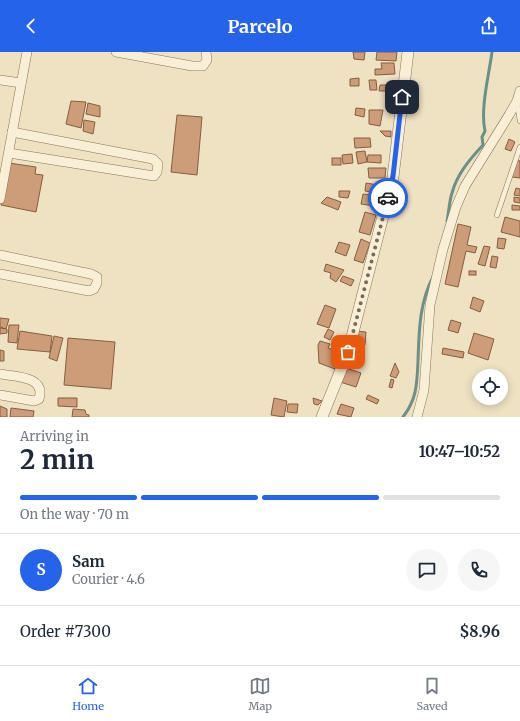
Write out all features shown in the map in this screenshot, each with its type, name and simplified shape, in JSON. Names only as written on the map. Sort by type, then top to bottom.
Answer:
[{"type":"street","points":[[0,199],[20,83],[27,52]]},
{"type":"street","points":[[116,52],[192,66],[203,66],[207,60],[206,52]]},
{"type":"street","points":[[322,417],[348,352],[393,176],[408,52]]},
{"type":"street","points":[[0,80],[20,83]]},
{"type":"street","points":[[417,417],[424,390],[430,305],[443,249],[456,208],[465,186],[517,101],[520,91]]},
{"type":"street","points":[[8,153],[154,176],[157,172],[158,164],[153,159],[12,132]]},
{"type":"street","points":[[0,255],[91,274],[97,278],[97,283],[94,289],[89,291],[0,274]]},
{"type":"street","points":[[0,374],[33,380],[39,385],[41,392],[39,399],[34,401],[0,395]]},
{"type":"lane","points":[[517,101],[520,121]]},
{"type":"lane","points":[[498,215],[520,147]]},
{"type":"building","points":[[353,52],[365,52],[364,60],[354,59]]},
{"type":"building","points":[[377,52],[397,52],[396,61],[376,60]]},
{"type":"building","points":[[381,63],[394,63],[395,74],[375,75],[375,69],[382,69]]},
{"type":"building","points":[[359,78],[359,86],[350,86],[350,79]]},
{"type":"building","points":[[369,80],[376,80],[377,90],[370,90]]},
{"type":"building","points":[[380,85],[391,85],[391,91],[379,91]]},
{"type":"building","points":[[71,101],[86,102],[81,128],[66,124]]},
{"type":"building","points":[[88,103],[100,106],[100,117],[86,114]]},
{"type":"building","points":[[356,108],[365,109],[364,117],[355,115]]},
{"type":"building","points":[[369,110],[383,110],[380,126],[369,124]]},
{"type":"building","points":[[177,115],[202,117],[197,175],[171,172]]},
{"type":"building","points":[[84,120],[95,122],[93,134],[83,131]]},
{"type":"building","points":[[380,131],[391,131],[391,137],[385,136]]},
{"type":"building","points":[[354,138],[370,138],[371,147],[355,148]]},
{"type":"building","points":[[509,139],[515,142],[511,151],[505,149]]},
{"type":"building","points":[[365,151],[367,162],[358,164],[356,152]]},
{"type":"building","points":[[352,154],[353,163],[343,164],[342,155]]},
{"type":"building","points":[[368,155],[381,155],[381,163],[367,162]]},
{"type":"building","points":[[332,158],[341,158],[341,165],[332,165]]},
{"type":"building","points":[[516,160],[520,161],[520,178],[512,177]]},
{"type":"building","points":[[9,163],[36,167],[35,174],[43,175],[36,212],[1,205]]},
{"type":"building","points":[[368,168],[386,168],[385,178],[369,178]]},
{"type":"building","points":[[366,183],[378,185],[377,193],[365,191]]},
{"type":"building","points":[[516,188],[520,189],[520,196],[514,195]]},
{"type":"building","points":[[339,191],[350,191],[348,198],[339,197]]},
{"type":"building","points":[[363,194],[376,196],[375,206],[361,204]]},
{"type":"building","points":[[327,197],[341,202],[338,210],[321,203]]},
{"type":"building","points":[[514,197],[520,198],[520,203],[514,202]]},
{"type":"building","points":[[512,205],[520,206],[520,210],[512,210]]},
{"type":"building","points":[[365,212],[376,215],[370,235],[359,232]]},
{"type":"building","points":[[505,217],[520,221],[520,237],[501,232]]},
{"type":"building","points":[[458,224],[471,227],[467,245],[477,247],[475,253],[466,251],[458,287],[445,284]]},
{"type":"building","points":[[498,238],[506,239],[504,249],[497,248]]},
{"type":"building","points":[[361,239],[370,243],[363,263],[354,260]]},
{"type":"building","points":[[339,242],[350,245],[346,256],[335,252]]},
{"type":"building","points":[[484,246],[490,247],[485,266],[478,264]]},
{"type":"building","points":[[492,256],[498,257],[496,268],[490,267]]},
{"type":"building","points":[[326,264],[344,270],[336,282],[330,278],[331,273],[324,271]]},
{"type":"building","points":[[469,271],[476,271],[476,275],[469,275]]},
{"type":"building","points":[[343,276],[354,280],[351,286],[340,281]]},
{"type":"building","points":[[473,297],[484,301],[480,312],[470,308]]},
{"type":"building","points":[[325,305],[336,309],[329,328],[317,324]]},
{"type":"building","points":[[0,318],[9,319],[6,329],[0,327]]},
{"type":"building","points":[[451,320],[461,323],[458,333],[448,330]]},
{"type":"building","points":[[9,325],[19,325],[17,343],[8,342]]},
{"type":"building","points":[[0,328],[7,329],[7,333],[0,334]]},
{"type":"building","points":[[328,329],[334,332],[330,340],[324,337]]},
{"type":"building","points":[[20,331],[52,336],[50,352],[17,349]]},
{"type":"building","points":[[355,331],[366,332],[365,345],[355,345]]},
{"type":"building","points":[[474,333],[494,339],[488,360],[468,353]]},
{"type":"building","points":[[54,336],[63,338],[57,361],[49,358]]},
{"type":"building","points":[[68,338],[115,342],[111,389],[64,385]]},
{"type":"building","points":[[320,341],[330,344],[328,348],[341,353],[335,369],[319,363],[318,345]]},
{"type":"building","points":[[358,347],[362,348],[361,359],[354,357]]},
{"type":"building","points":[[443,348],[464,352],[463,358],[442,354]]},
{"type":"building","points":[[0,350],[4,351],[4,361],[0,361]]},
{"type":"building","points":[[395,363],[399,372],[396,378],[390,376]]},
{"type":"building","points":[[346,368],[361,373],[356,387],[340,382]]},
{"type":"building","points":[[391,379],[394,380],[392,388],[389,387]]},
{"type":"building","points":[[368,395],[379,400],[377,404],[366,399]]},
{"type":"building","points":[[58,398],[77,398],[77,407],[58,406]]},
{"type":"building","points":[[274,398],[287,401],[284,417],[271,415]]},
{"type":"building","points":[[313,398],[322,401],[318,405],[314,404]]},
{"type":"building","points":[[288,404],[298,404],[297,413],[287,412]]},
{"type":"building","points":[[341,404],[354,408],[351,417],[337,414]]},
{"type":"building","points":[[0,406],[7,409],[7,417],[0,417]]},
{"type":"building","points":[[11,408],[34,411],[33,417],[10,417]]},
{"type":"building","points":[[73,409],[85,410],[89,417],[72,417]]},
{"type":"waterway","points":[[447,221],[451,196],[457,179],[469,161],[483,145],[482,137],[485,131],[484,102],[492,52]]},
{"type":"waterway","points":[[403,417],[414,397],[422,308],[428,287],[433,277]]},
{"type":"way so far","points":[[348,352],[388,198]]},
{"type":"route","points":[[388,198],[398,140],[402,97]]}]
